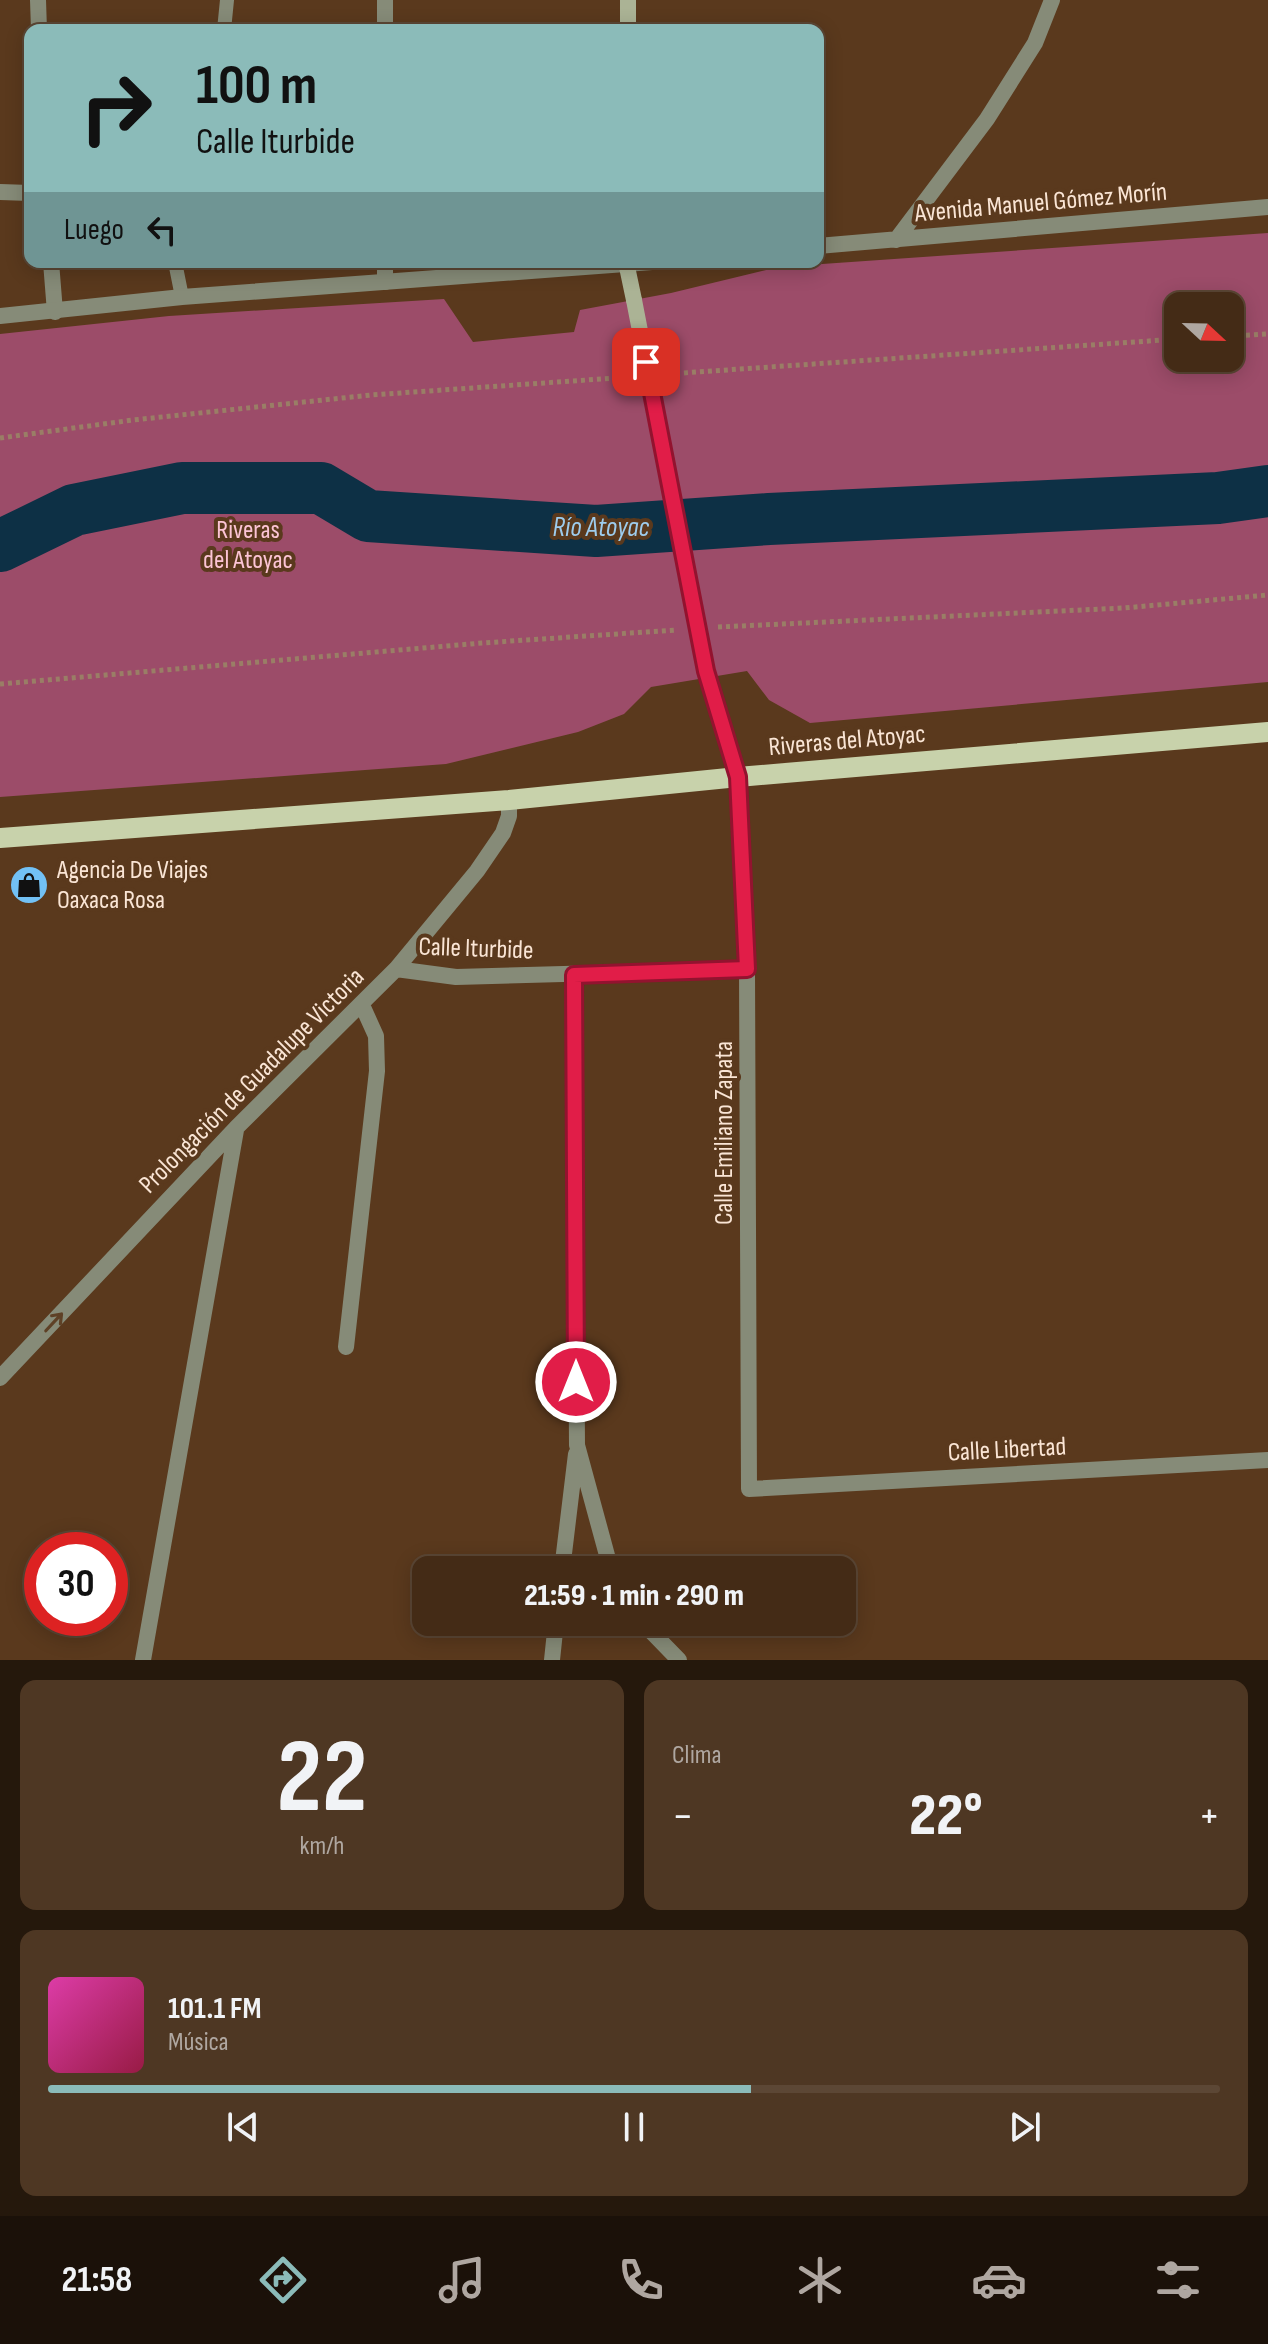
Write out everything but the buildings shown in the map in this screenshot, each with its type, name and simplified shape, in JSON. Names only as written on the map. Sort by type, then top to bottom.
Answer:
[{"type":"main road","points":[[628,0],[628,24]]},
{"type":"main road","points":[[627,268],[706,671],[738,777]]},
{"type":"main road","name":"Riveras del Atoyac","points":[[0,838],[509,800],[738,777],[1268,732]]},
{"type":"street","points":[[38,0],[39,24]]},
{"type":"street","points":[[385,0],[385,24]]},
{"type":"street","points":[[896,240],[987,119],[1035,43],[1052,0]]},
{"type":"street","points":[[0,192],[24,193]]},
{"type":"street","name":"Avenida Manuel Gómez Morín","points":[[824,246],[1268,207]]},
{"type":"street","points":[[51,268],[55,312]]},
{"type":"street","points":[[385,268],[385,282]]},
{"type":"street","points":[[0,316],[182,297],[563,268]]},
{"type":"street","name":"Calle Emiliano Zapata","points":[[738,777],[747,969],[749,1489]]},
{"type":"street","name":"Prolongación de Guadalupe Victoria","points":[[0,1378],[236,1128],[396,969],[477,871],[503,833],[509,816],[509,800]]},
{"type":"street","name":"Calle Iturbide","points":[[396,969],[456,977],[747,969]]},
{"type":"street","points":[[564,1556],[577,1445],[574,975]]},
{"type":"street","points":[[346,1347],[377,1071],[376,1036],[362,1005]]},
{"type":"street","points":[[143,1660],[236,1128]]},
{"type":"street","points":[[577,1445],[607,1556]]},
{"type":"street","name":"Calle Libertad","points":[[749,1489],[1268,1460]]},
{"type":"street","points":[[552,1660],[555,1636]]},
{"type":"street","points":[[656,1636],[679,1660]]},
{"type":"lane","points":[[225,24],[227,0]]},
{"type":"lane","points":[[176,268],[182,297]]},
{"type":"path","points":[[1244,335],[1268,334]]},
{"type":"path","points":[[660,375],[1164,340]]},
{"type":"path","points":[[0,438],[133,420],[371,395],[645,376]]},
{"type":"path","points":[[716,628],[1124,608],[1268,595]]},
{"type":"path","points":[[0,684],[482,643],[685,630]]},
{"type":"green space","name":"Riveras del Atoyac","points":[[1268,233],[1268,682],[810,723],[769,700],[747,671],[651,687],[624,714],[578,732],[446,764],[0,797],[0,334],[169,316],[444,299],[473,342],[574,332],[580,310],[671,293],[775,268],[824,268],[824,264]]},
{"type":"waterway","name":"Río Atoyac","points":[[0,546],[74,510],[182,488],[321,488],[368,516],[596,531],[769,519],[1218,498],[1268,491]]},
{"type":"place","name":"Agencia De Viajes Oaxaca Rosa","points":[[29,885]]},
{"type":"route","points":[[576,1382],[574,975],[747,969],[738,777],[706,671],[646,362]]}]
